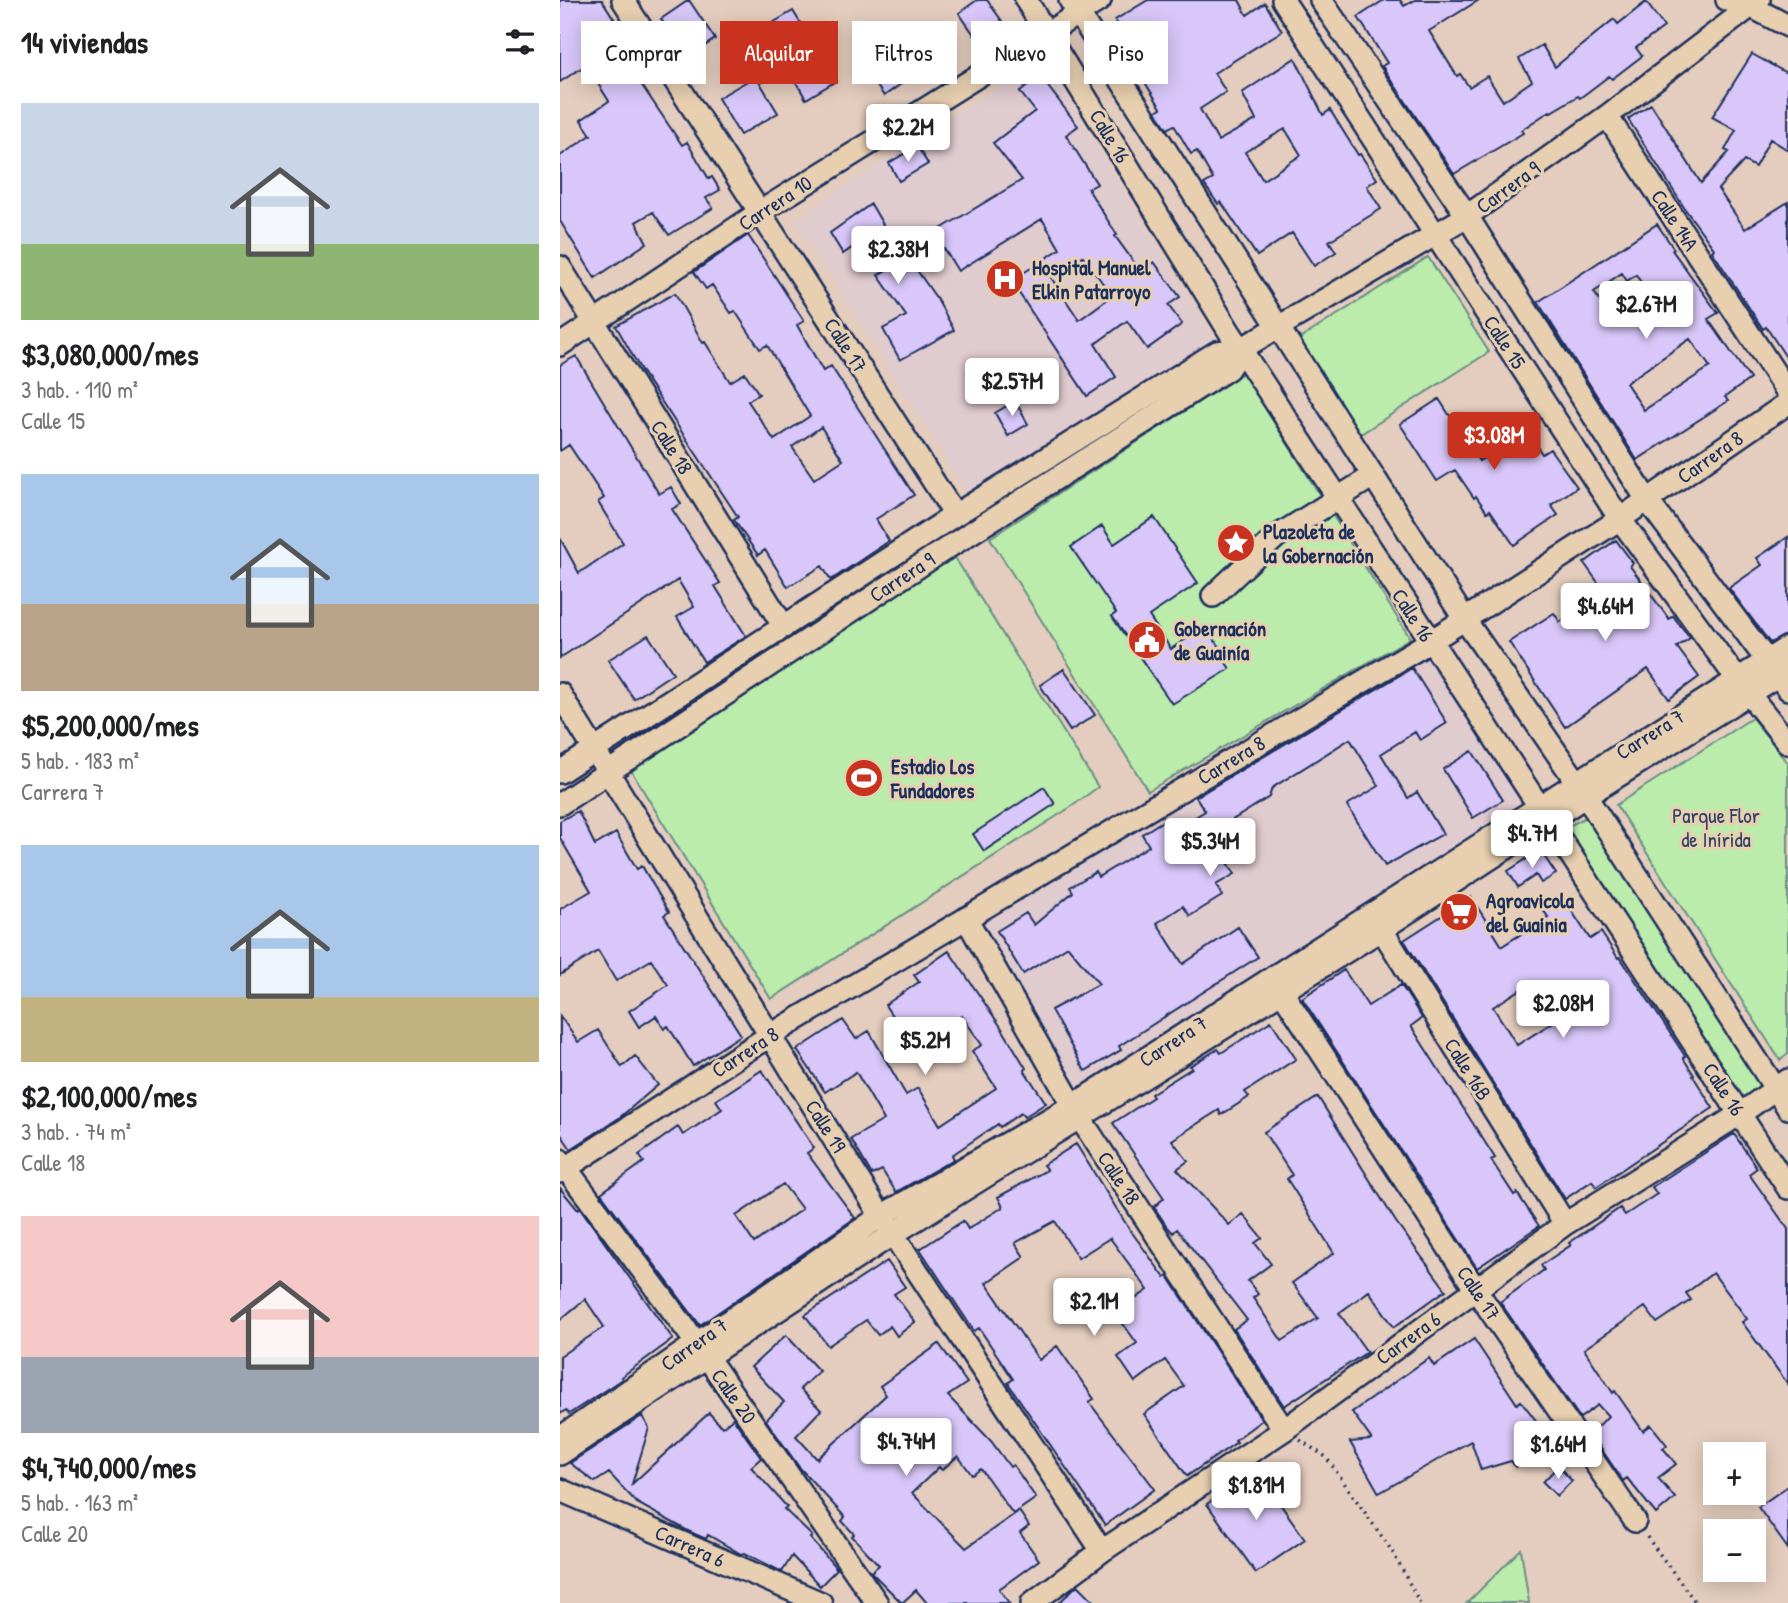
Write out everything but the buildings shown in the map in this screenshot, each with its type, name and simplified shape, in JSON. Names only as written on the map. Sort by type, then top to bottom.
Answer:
[{"type":"street","name":"Calle 17","points":[[623,0],[955,515]]},
{"type":"street","name":"Calle 16","points":[[1026,0],[1039,21]]},
{"type":"street","name":"Carrera 10","points":[[1059,21],[1074,7],[1100,0]]},
{"type":"street","name":"Calle 15","points":[[1283,0],[1620,519],[1742,687],[1788,743]]},
{"type":"street","name":"Calle 15","points":[[1321,0],[1467,216],[1647,500],[1780,674]]},
{"type":"street","points":[[1727,0],[1756,3],[1788,26]]},
{"type":"street","name":"Carrera 9","points":[[560,772],[955,515],[1217,352],[1241,349],[1437,236],[1607,116],[1756,3]]},
{"type":"street","name":"Calle 16","points":[[1074,7],[1465,620],[1782,1084],[1788,1108]]},
{"type":"street","name":"Calle 16","points":[[1070,70],[1241,349],[1788,1188]]},
{"type":"street","name":"Carrera 10","points":[[560,345],[760,212],[971,80]]},
{"type":"street","name":"Calle 14A","points":[[1607,116],[1788,393]]},
{"type":"street","name":"Calle 18","points":[[560,267],[784,627]]},
{"type":"street","name":"Carrera 9","points":[[560,804],[933,557],[1228,369],[1241,349]]},
{"type":"street","name":"Carrera 8","points":[[562,1167],[769,1036],[1465,620],[1620,519],[1788,403]]},
{"type":"street","points":[[1213,596],[1276,537],[1373,476]]},
{"type":"street","name":"Carrera 7","points":[[560,1438],[893,1234],[1076,1112],[1742,687],[1780,674],[1788,647]]},
{"type":"street","name":"Calle 19","points":[[560,694],[610,771],[881,1216],[1102,1551]]},
{"type":"street","name":"Calle 18","points":[[965,918],[1076,1112],[1284,1430]]},
{"type":"street","name":"Calle 16B","points":[[1377,921],[1564,1224]]},
{"type":"street","name":"Calle 17","points":[[1277,984],[1476,1290],[1635,1521]]},
{"type":"street","name":"Carrera 6","points":[[1032,1603],[1102,1551],[1284,1430],[1564,1224],[1740,1114],[1782,1084]]},
{"type":"street","name":"Carrera 7","points":[[560,1454],[881,1216],[1076,1112]]},
{"type":"street","name":"Calle 20","points":[[562,1167],[701,1350],[877,1603]]},
{"type":"street","name":"Carrera 6","points":[[560,1490],[821,1603]]},
{"type":"path","points":[[1284,1430],[1326,1457],[1392,1550],[1420,1603]]},
{"type":"path","points":[[1635,1521],[1696,1603]]},
{"type":"shaded area","name":"Hospital Manuel Elkin Patarroyo","points":[[1002,84],[1059,84],[1214,338],[968,494],[795,220]]},
{"type":"shaded area","points":[[1421,640],[1527,807],[1073,1097],[962,919]]},
{"type":"green space","points":[[1428,257],[1489,352],[1359,435],[1298,340]]},
{"type":"green space","points":[[1243,373],[1410,638],[1148,791],[990,538]],"holes":[[[1137,599],[1181,664],[1156,681],[1112,617]]]},
{"type":"green space","name":"Estadio Los Fundadores","points":[[954,556],[1098,787],[771,999],[630,769]]},
{"type":"green space","name":"Parque Flor de Inírida","points":[[1752,718],[1788,763],[1788,1054],[1780,1060],[1616,805]]},
{"type":"green space","points":[[1594,813],[1770,1089],[1741,1110],[1559,831]]},
{"type":"green space","points":[[1521,1549],[1529,1603],[1467,1603]]},
{"type":"place","name":"Hospital Manuel Elkin Patarroyo","points":[[1005,279]]},
{"type":"place","name":"Plazoleta de la Gobernación","points":[[1236,543]]},
{"type":"place","name":"Gobernación de Guainía","points":[[1147,640]]},
{"type":"place","name":"Estadio Los Fundadores","points":[[864,778]]},
{"type":"place","name":"Agroavicola del Guainia","points":[[1459,912]]}]
